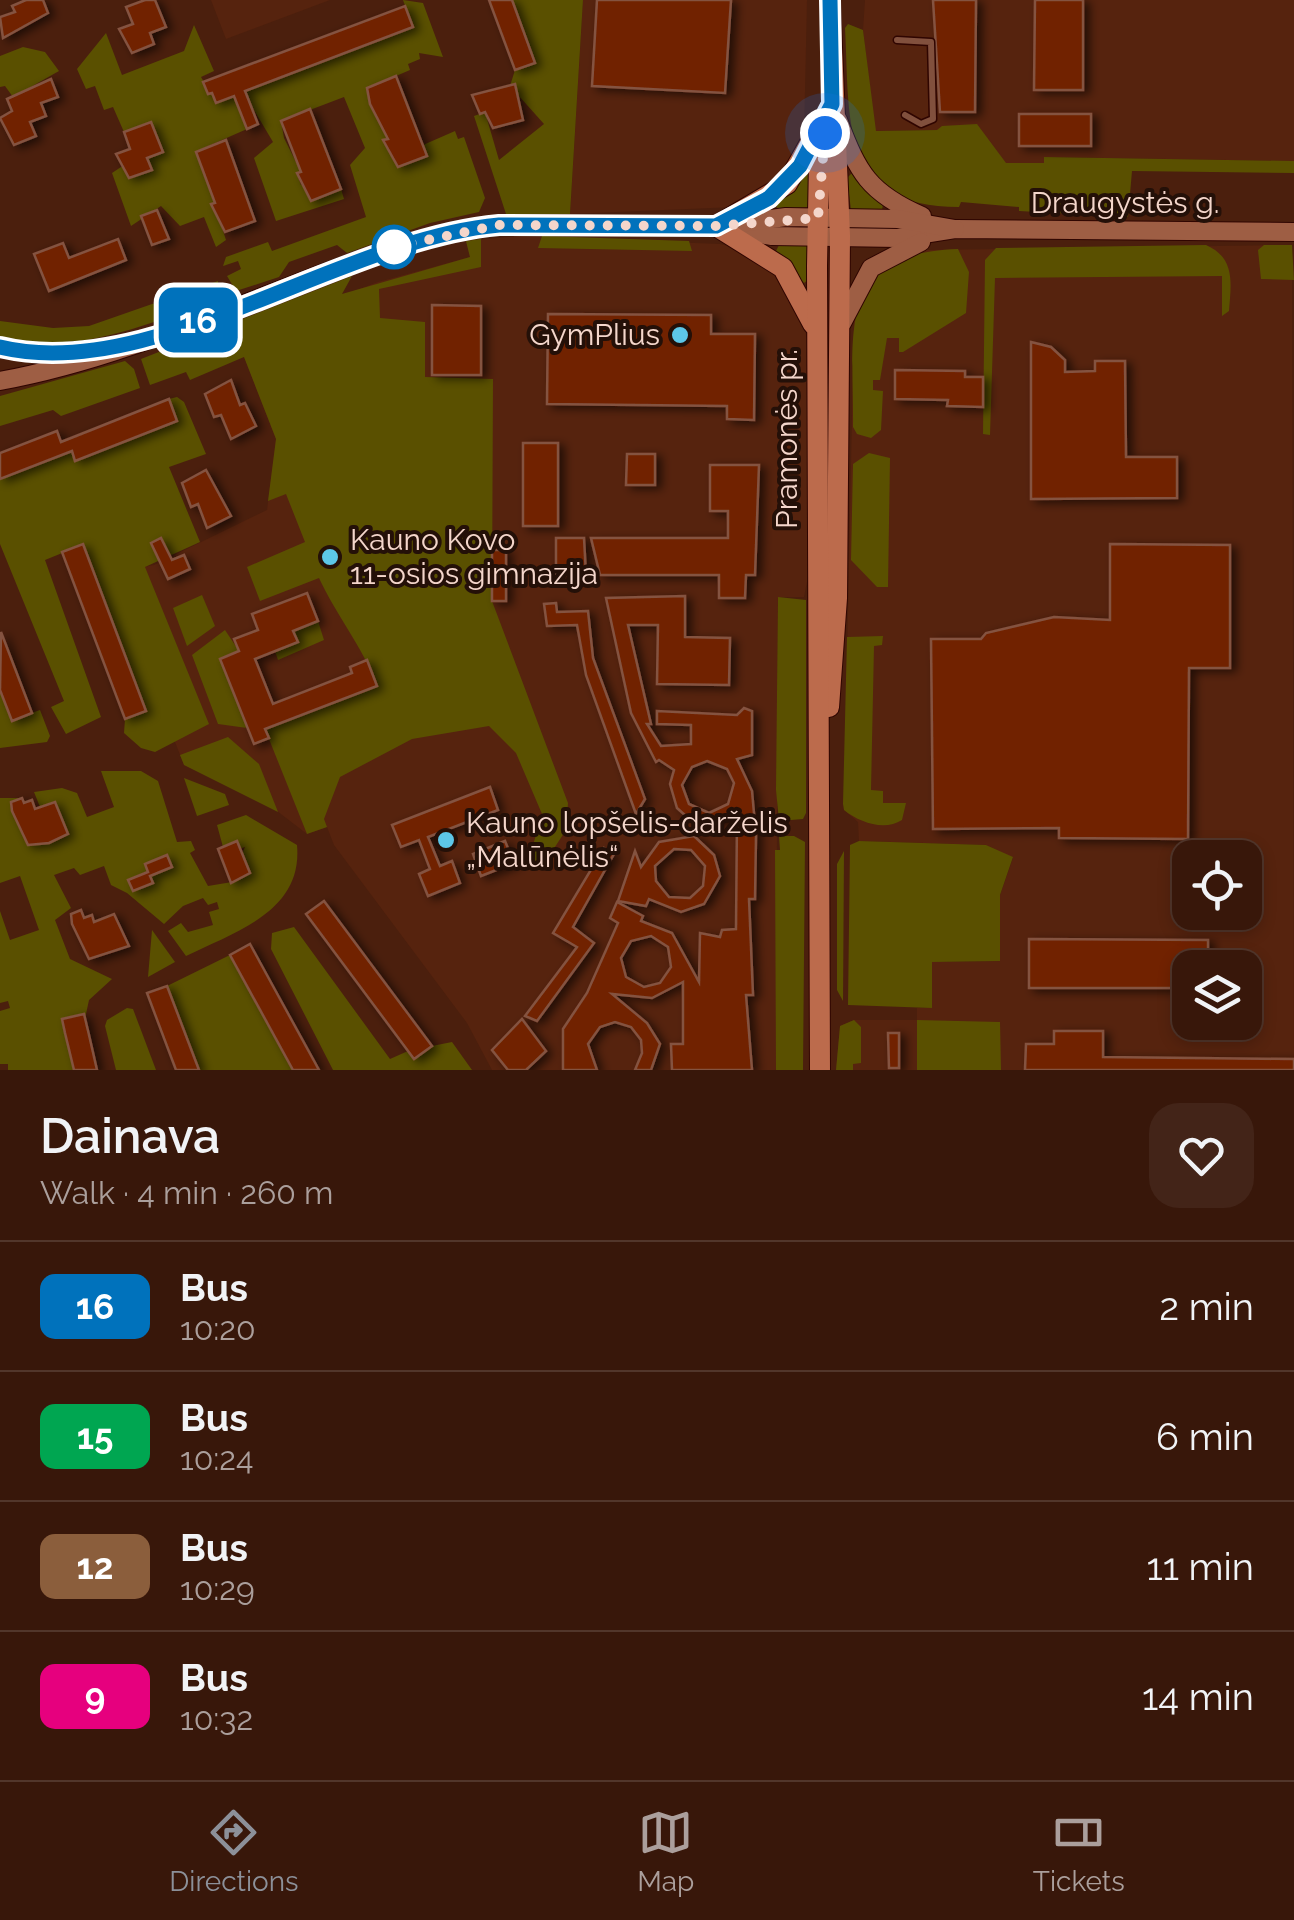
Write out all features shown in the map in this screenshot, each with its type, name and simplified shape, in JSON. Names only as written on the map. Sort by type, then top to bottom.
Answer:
[{"type":"main road","name":"Pramonės pr.","points":[[820,1070],[821,776],[816,632],[827,335],[840,227],[830,0]]},
{"type":"main road","name":"Pramonės pr.","points":[[827,335],[818,227],[819,163],[832,104]]},
{"type":"main road","points":[[832,104],[786,184],[716,226],[783,268],[827,335],[871,268],[896,251],[955,230]]},
{"type":"main road","points":[[832,104],[853,161],[870,185],[889,201],[955,230]]},
{"type":"main road","name":"Draugystės g.","points":[[0,382],[66,368],[434,235],[499,225],[716,226],[772,236],[898,219],[955,230],[1294,232]]},
{"type":"main road","name":"Draugystės g.","points":[[0,348],[39,354],[120,348]]},
{"type":"lane","points":[[897,40],[931,42],[933,119],[920,124],[905,115]]},
{"type":"shaded area","points":[[211,0],[330,0],[226,39]]},
{"type":"shaded area","points":[[403,0],[423,3],[443,57],[419,53],[420,59],[408,64],[410,70],[368,88],[370,105],[398,167],[427,156],[423,145],[455,131],[458,139],[464,137],[485,198],[479,212],[430,223],[347,253],[337,245],[289,262],[279,277],[236,291],[227,276],[241,269],[238,261],[223,266],[226,257],[268,242],[272,251],[366,217],[350,165],[365,148],[344,97],[281,121],[284,138],[301,172],[297,174],[301,185],[341,189],[344,199],[276,221],[254,158],[273,142],[251,105],[247,129],[197,151],[226,240],[216,247],[204,217],[180,226],[161,206],[131,226],[112,173],[124,165],[151,169],[147,158],[163,151],[151,122],[124,132],[113,107],[104,110],[95,86],[86,89],[77,69],[106,33],[122,75],[184,51],[194,25],[214,71],[201,77],[216,102],[413,28]]},
{"type":"shaded area","points":[[512,0],[583,0],[570,214],[506,214],[474,116],[485,112],[499,160],[544,124],[510,86],[515,70],[535,63]]},
{"type":"shaded area","points":[[583,0],[807,0],[804,137],[775,186],[735,207],[570,214]]},
{"type":"shaded area","points":[[865,0],[1294,0],[1294,161],[1045,157],[1044,163],[1005,163],[937,130],[875,131],[863,30]]},
{"type":"shaded area","points":[[848,24],[863,30],[876,131],[937,130],[942,126],[977,124],[1006,163],[1044,163],[1044,157],[1294,161],[1294,173],[1132,171],[1128,217],[1019,211],[1019,207],[961,202],[959,207],[920,203],[891,192],[871,175],[858,152],[848,95]]},
{"type":"shaded area","points":[[23,47],[45,52],[59,71],[13,97],[5,86],[0,87],[0,56]]},
{"type":"shaded area","points":[[802,173],[809,174],[810,207],[777,209],[776,200]]},
{"type":"shaded area","points":[[852,173],[883,204],[882,210],[851,210],[847,178]]},
{"type":"shaded area","points":[[519,236],[720,244],[751,252],[772,266],[800,307],[807,339],[808,577],[804,597],[778,597],[776,1070],[492,1070],[467,1023],[334,845],[327,827],[307,834],[264,801],[184,765],[109,573],[154,565],[267,510],[276,439],[236,336],[378,282],[470,257],[466,241]]},
{"type":"shaded area","points":[[542,236],[689,241],[692,251],[538,248]]},
{"type":"shaded area","name":"Kauno Kovo 11-osios gimnazija","points":[[481,239],[481,267],[379,289],[380,318],[425,322],[425,377],[493,379],[492,601],[568,803],[566,830],[540,870],[531,852],[542,814],[516,753],[489,726],[412,739],[340,777],[324,819],[327,827],[307,834],[265,729],[377,685],[319,578],[260,601],[247,567],[305,542],[286,494],[268,501],[276,439],[244,357],[190,380],[186,372],[150,385],[141,359],[352,276],[342,294],[470,257],[466,241]]},
{"type":"shaded area","points":[[779,245],[809,245],[809,279],[804,283],[775,253]]},
{"type":"shaded area","points":[[1206,245],[1223,257],[1230,273],[1229,311],[1222,316],[1222,276],[995,278],[990,435],[983,434],[985,260],[996,248]]},
{"type":"shaded area","points":[[1264,245],[1292,245],[1294,280],[1261,279],[1258,250]]},
{"type":"shaded area","points":[[1292,245],[1294,1070],[836,1070],[840,1026],[854,1020],[917,1020],[917,1008],[932,1008],[932,962],[1000,961],[1000,895],[1013,858],[986,845],[859,841],[858,822],[844,810],[854,316],[926,250]]},
{"type":"shaded area","points":[[958,249],[969,272],[966,313],[903,352],[899,352],[899,338],[887,338],[880,380],[873,380],[873,390],[883,391],[881,430],[871,438],[857,434],[853,427],[854,330],[859,304],[871,282],[889,265],[918,254]]},
{"type":"shaded area","points":[[218,281],[218,299],[111,335],[56,344],[0,340],[0,321],[53,328],[89,326]]},
{"type":"shaded area","points":[[125,361],[134,369],[140,388],[61,416],[53,410],[0,426],[0,396]]},
{"type":"shaded area","points":[[177,397],[184,402],[206,454],[169,467],[200,542],[145,567],[209,724],[155,752],[141,748],[124,733],[125,719],[146,711],[82,545],[45,560],[101,717],[66,734],[51,707],[64,701],[0,544],[0,479],[72,451],[75,460],[177,421],[169,399]]},
{"type":"shaded area","points":[[869,453],[890,458],[888,587],[877,587],[851,560],[853,464]]},
{"type":"shaded area","points":[[202,595],[215,626],[187,646],[173,608]]},
{"type":"shaded area","points":[[778,597],[806,600],[806,813],[803,819],[779,821],[776,790]]},
{"type":"shaded area","points":[[318,621],[324,640],[278,660],[275,651],[297,642],[293,631]]},
{"type":"shaded area","points":[[225,630],[239,651],[220,659],[247,728],[218,724],[192,655]]},
{"type":"shaded area","points":[[883,636],[882,645],[874,646],[871,790],[883,791],[883,803],[906,803],[902,820],[880,825],[857,819],[844,810],[843,804],[847,637]]},
{"type":"shaded area","points":[[0,690],[12,720],[40,710],[50,736],[47,742],[0,748]]},
{"type":"shaded area","points":[[228,737],[259,764],[278,812],[184,765],[180,755]]},
{"type":"shaded area","points":[[101,771],[141,771],[158,781],[177,842],[191,841],[195,850],[190,853],[208,886],[232,882],[249,872],[242,854],[245,847],[239,849],[236,842],[223,847],[217,825],[246,815],[297,845],[296,868],[278,903],[263,916],[186,956],[168,931],[181,923],[188,932],[213,925],[209,912],[219,909],[217,902],[208,905],[203,898],[183,906],[164,924],[127,893],[111,885],[104,866],[80,875],[74,868],[54,875],[71,908],[55,920],[70,959],[112,979],[89,1000],[74,1070],[8,1070],[8,1064],[0,1064],[0,1011],[10,1008],[8,1001],[0,1003],[0,911],[10,940],[39,930],[20,876],[0,883],[0,798],[22,798],[11,802],[28,845],[50,843],[68,833],[55,802],[40,807],[34,792],[62,788],[77,793],[87,817],[114,807]]},
{"type":"shaded area","points":[[184,778],[225,794],[229,805],[197,816]]},
{"type":"shaded area","points":[[779,836],[794,836],[805,842],[803,1070],[776,1070],[775,850],[780,850]]},
{"type":"shaded area","points":[[859,841],[986,845],[1013,857],[1000,895],[1000,961],[932,962],[932,1008],[848,1005],[850,845]]},
{"type":"shaded area","points":[[844,851],[843,1001],[837,990],[837,864]]},
{"type":"shaded area","points":[[294,927],[390,1059],[408,1051],[415,1059],[432,1046],[452,1042],[472,1070],[333,1070],[271,949],[272,933]]},
{"type":"shaded area","points":[[152,930],[175,962],[148,977]]},
{"type":"shaded area","points":[[230,955],[293,1070],[199,1070],[167,986]]},
{"type":"shaded area","points":[[127,1008],[133,1009],[156,1070],[116,1070],[105,1026],[107,1020]]},
{"type":"shaded area","points":[[854,1020],[861,1027],[861,1063],[853,1064],[853,1070],[836,1070],[840,1026]]},
{"type":"shaded area","points":[[917,1020],[1000,1022],[1001,1070],[917,1070]]},
{"type":"building","points":[[26,0],[43,0],[48,13],[3,38],[0,17],[15,12],[12,6]]},
{"type":"building","points":[[155,0],[166,27],[150,33],[154,44],[132,53],[119,29],[133,24],[126,7]]},
{"type":"building","points":[[489,0],[512,0],[535,63],[515,70]]},
{"type":"building","points":[[597,0],[731,0],[725,93],[592,86]]},
{"type":"building","points":[[933,0],[976,0],[975,112],[940,112]]},
{"type":"building","points":[[1035,0],[1083,0],[1083,90],[1034,90]]},
{"type":"building","points":[[405,6],[413,27],[245,91],[258,124],[247,129],[234,96],[216,103],[203,82]]},
{"type":"building","points":[[396,76],[427,156],[398,167],[383,140],[388,139],[370,104],[367,88]]},
{"type":"building","points":[[51,79],[58,97],[41,103],[46,116],[30,122],[36,136],[14,145],[0,118],[12,111],[7,99]]},
{"type":"building","points":[[515,84],[523,120],[493,128],[485,112],[480,114],[472,95]]},
{"type":"building","points":[[310,109],[341,189],[311,201],[297,173],[301,172],[281,121]]},
{"type":"building","points":[[1019,114],[1091,114],[1091,146],[1019,146]]},
{"type":"building","points":[[151,122],[163,152],[147,158],[152,170],[129,178],[116,154],[130,149],[124,132]]},
{"type":"building","points":[[226,140],[255,221],[225,232],[211,204],[215,203],[196,152]]},
{"type":"building","points":[[157,210],[169,239],[152,245],[141,216]]},
{"type":"building","points":[[118,239],[126,260],[49,291],[34,254],[63,243],[69,258]]},
{"type":"building","points":[[432,305],[481,306],[481,375],[432,375]]},
{"type":"building","points":[[548,314],[711,315],[711,334],[755,334],[754,420],[727,419],[727,406],[547,404]]},
{"type":"building","points":[[1031,342],[1051,347],[1065,360],[1065,372],[1095,371],[1095,361],[1125,361],[1126,457],[1177,457],[1177,498],[1031,499]]},
{"type":"building","points":[[895,370],[965,371],[965,377],[983,377],[983,407],[947,406],[948,400],[895,399]]},
{"type":"building","points":[[231,380],[240,405],[245,403],[256,426],[231,439],[221,415],[214,417],[205,394]]},
{"type":"building","points":[[169,399],[177,421],[75,461],[72,451],[0,479],[0,453],[57,431],[61,442]]},
{"type":"building","points":[[523,443],[558,443],[558,526],[523,526]]},
{"type":"building","points":[[627,454],[655,454],[655,485],[626,485]]},
{"type":"building","points":[[710,465],[759,465],[755,575],[746,575],[745,598],[719,598],[719,575],[600,575],[591,538],[728,538],[728,511],[710,511]]},
{"type":"building","points":[[206,470],[231,516],[207,528],[198,504],[191,507],[182,483]]},
{"type":"building","points":[[161,538],[172,560],[184,555],[190,569],[168,579],[151,543]]},
{"type":"building","points":[[556,538],[584,538],[586,575],[556,575]]},
{"type":"building","points":[[83,544],[146,711],[125,719],[62,552]]},
{"type":"building","points":[[1110,544],[1230,545],[1230,668],[1189,668],[1188,839],[1059,838],[1059,828],[933,829],[931,639],[981,639],[986,633],[1054,617],[1110,620]]},
{"type":"building","points":[[492,550],[506,550],[506,601],[492,601]]},
{"type":"building","points":[[307,593],[318,621],[293,631],[298,642],[255,659],[273,704],[352,673],[350,667],[367,660],[377,686],[265,729],[269,738],[254,744],[220,659],[239,651],[234,639],[258,630],[252,614]]},
{"type":"building","points":[[685,596],[685,637],[730,638],[729,685],[657,684],[658,625],[628,625],[651,724],[647,724],[661,746],[691,744],[691,725],[657,724],[657,711],[737,715],[744,708],[752,711],[752,755],[737,759],[752,791],[756,836],[755,899],[749,899],[753,995],[746,995],[752,1070],[672,1070],[671,1044],[683,1044],[683,982],[652,998],[612,994],[647,1023],[660,1044],[651,1070],[635,1070],[642,1053],[641,1040],[631,1027],[615,1022],[600,1027],[588,1044],[597,1070],[563,1070],[563,1029],[587,993],[618,923],[610,918],[617,902],[643,916],[641,921],[672,933],[699,982],[700,933],[720,937],[722,930],[736,929],[737,819],[696,825],[677,808],[670,784],[674,770],[659,760],[656,762],[631,713],[606,598]],"holes":[[[707,761],[727,769],[734,783],[728,804],[709,813],[689,804],[682,785],[692,767]],[[651,936],[668,947],[671,967],[660,983],[644,987],[626,977],[621,958],[631,941]]]},
{"type":"building","points":[[556,603],[557,612],[588,611],[593,658],[645,799],[636,814],[586,675],[577,625],[547,626],[544,604]]},
{"type":"building","points":[[1,632],[32,713],[12,721],[0,690]]},
{"type":"building","points":[[490,787],[498,810],[428,837],[440,866],[452,861],[460,883],[428,896],[419,874],[430,869],[419,840],[401,847],[392,825]]},
{"type":"building","points":[[22,798],[24,803],[32,800],[35,809],[55,802],[68,834],[49,843],[28,845],[12,811],[11,802]]},
{"type":"building","points":[[694,836],[714,855],[720,876],[704,904],[681,912],[649,899],[646,906],[618,901],[635,851],[641,867],[659,842]],"holes":[[[674,849],[691,850],[705,866],[703,886],[690,898],[669,897],[656,881],[655,866]]]},
{"type":"building","points":[[237,841],[250,873],[231,883],[218,849]]},
{"type":"building","points":[[505,841],[514,863],[481,876],[473,854]]},
{"type":"building","points":[[604,848],[614,854],[573,927],[594,943],[537,1021],[525,1016],[577,947],[553,933]]},
{"type":"building","points":[[167,855],[172,867],[150,876],[153,883],[133,891],[128,880],[148,872],[145,864]]},
{"type":"building","points":[[324,901],[432,1046],[414,1059],[306,914]]},
{"type":"building","points":[[81,910],[84,918],[92,915],[94,922],[114,914],[129,946],[89,959],[72,924],[71,914]]},
{"type":"building","points":[[1029,939],[1208,940],[1208,950],[1172,950],[1172,988],[1029,988]]},
{"type":"building","points":[[250,944],[319,1070],[293,1070],[230,955]]},
{"type":"building","points":[[167,986],[199,1070],[176,1070],[147,993]]},
{"type":"building","points":[[84,1014],[97,1070],[74,1070],[65,1033],[62,1019]]},
{"type":"building","points":[[522,1019],[546,1051],[526,1070],[508,1070],[492,1050]]},
{"type":"building","points":[[1054,1031],[1103,1031],[1103,1057],[1294,1059],[1294,1070],[1025,1070],[1026,1044],[1054,1044]]},
{"type":"building","points":[[888,1033],[899,1033],[899,1068],[889,1068]]},
{"type":"bus line","name":"16","points":[[0,347],[39,354],[120,348],[405,243],[467,229],[499,225],[716,226],[769,198],[786,184],[800,166],[832,104],[830,0]]},
{"type":"place","name":"GymPlius","points":[[680,335]]},
{"type":"place","name":"Kauno Kovo 11-osios gimnazija","points":[[330,557]]},
{"type":"place","name":"Kauno lopšelis-darželis „Malūnėlis“","points":[[446,840]]},
{"type":"route","points":[[394,247],[434,235],[499,225],[716,226],[786,217],[818,218],[819,163],[825,133]]}]
